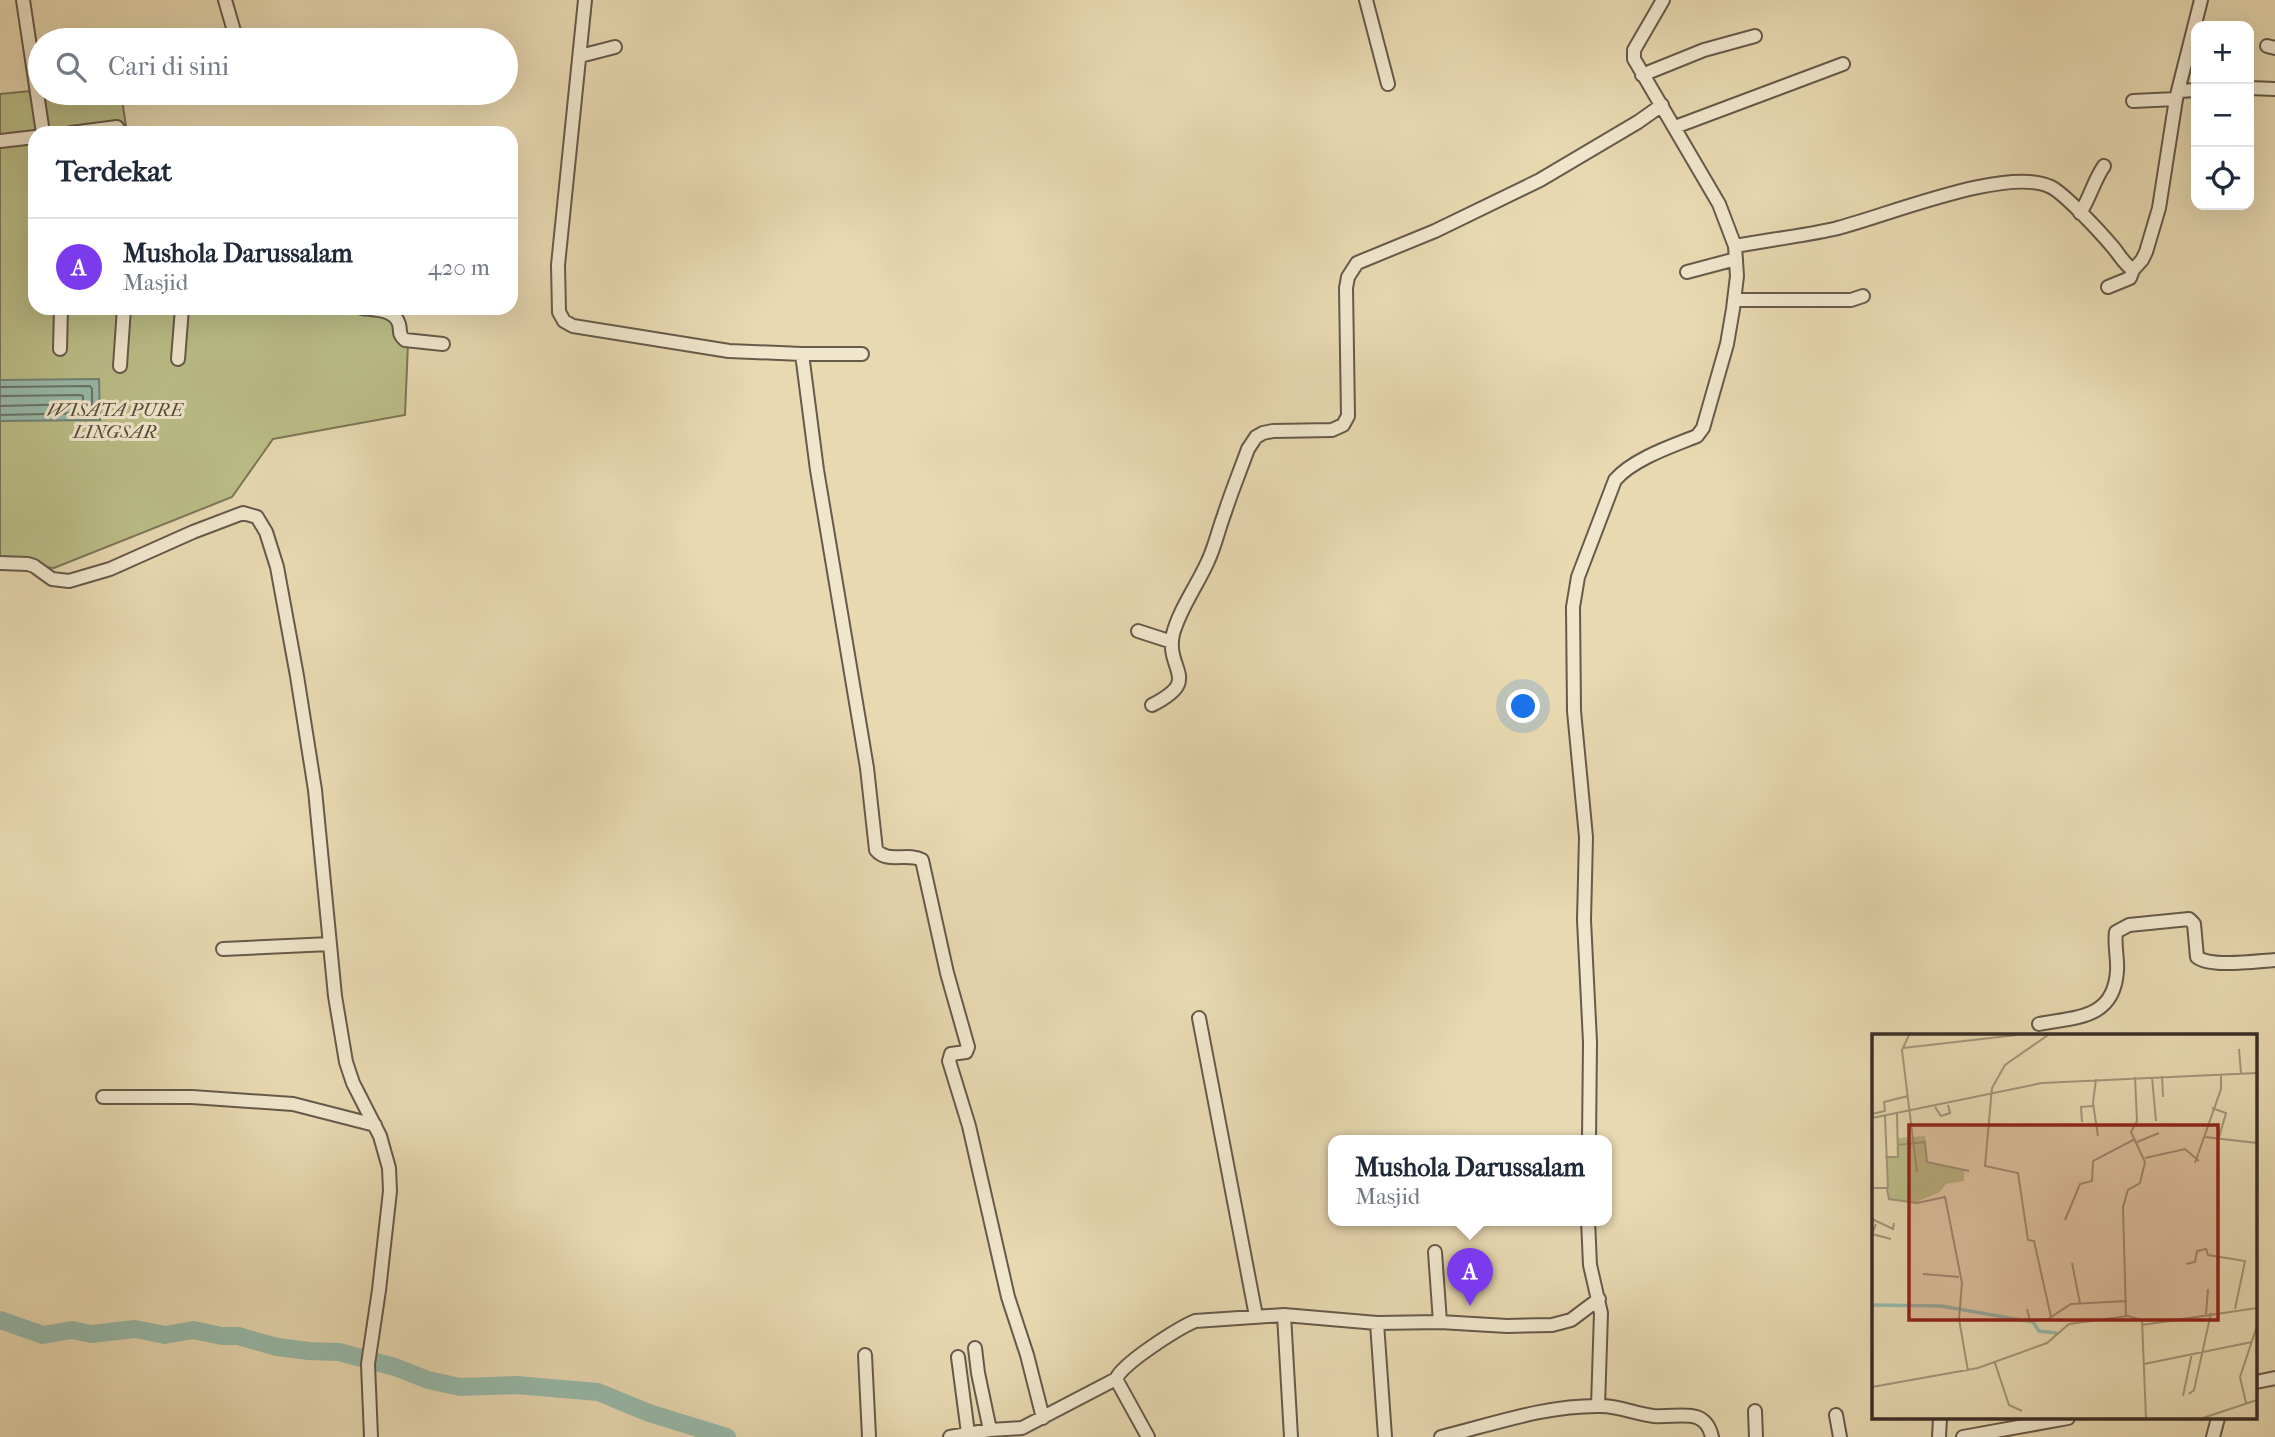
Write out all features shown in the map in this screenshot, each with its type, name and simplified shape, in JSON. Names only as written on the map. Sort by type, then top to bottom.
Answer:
[{"type":"street","points":[[23,0],[28,33]]},
{"type":"street","points":[[225,0],[233,28]]},
{"type":"street","points":[[585,0],[558,265],[558,305],[564,321],[573,326],[729,351],[862,354]]},
{"type":"street","points":[[1366,0],[1388,84]]},
{"type":"street","points":[[1589,1135],[1590,1042],[1584,919],[1586,837],[1573,672],[1573,607],[1578,576],[1615,480],[1635,463],[1697,436],[1703,428],[1727,344],[1737,276],[1735,253],[1719,204],[1635,62],[1634,52],[1664,0]]},
{"type":"street","points":[[2108,287],[2128,280],[2142,260],[2157,216],[2178,95],[2201,0]]},
{"type":"street","points":[[1642,75],[1704,50],[1755,36]]},
{"type":"street","points":[[580,56],[615,47]]},
{"type":"street","points":[[1675,127],[1843,64]]},
{"type":"street","points":[[2254,88],[2275,89]]},
{"type":"street","points":[[2133,101],[2191,91]]},
{"type":"street","points":[[39,105],[42,126]]},
{"type":"street","points":[[1152,705],[1169,697],[1178,687],[1172,642],[1179,617],[1208,562],[1244,461],[1256,437],[1273,431],[1332,430],[1343,425],[1348,416],[1346,288],[1348,277],[1357,263],[1435,231],[1540,180],[1662,105]]},
{"type":"street","points":[[0,141],[28,138]]},
{"type":"street","points":[[2080,214],[2104,166]]},
{"type":"street","points":[[1688,272],[1735,253],[1833,229],[1921,202],[2007,182],[2042,183],[2057,191],[2104,235],[2133,271]]},
{"type":"street","points":[[1734,300],[1852,300],[1863,296]]},
{"type":"street","points":[[60,349],[61,315]]},
{"type":"street","points":[[120,366],[124,315]]},
{"type":"street","points":[[178,359],[181,315]]},
{"type":"street","points":[[393,315],[397,320],[400,336],[405,340],[443,344]]},
{"type":"street","points":[[802,354],[817,470],[867,768],[876,850],[885,856],[913,856],[922,860],[947,973],[968,1047],[967,1052],[951,1054],[949,1061],[970,1126],[1008,1297],[1027,1355],[1043,1418]]},
{"type":"street","points":[[0,563],[34,566],[46,576],[58,581],[69,581],[90,576],[243,513],[251,514],[261,521],[277,567],[284,598],[316,790],[335,996],[346,1062],[387,1158],[390,1191],[369,1360],[371,1437]]},
{"type":"street","points":[[1138,632],[1172,642]]},
{"type":"street","points":[[2039,1024],[2102,1009],[2112,992],[2117,975],[2116,932],[2129,925],[2189,919],[2194,924],[2197,957],[2202,961],[2231,963],[2275,960]]},
{"type":"street","points":[[223,949],[330,944]]},
{"type":"street","points":[[1199,1018],[1256,1316]]},
{"type":"street","points":[[103,1097],[192,1097],[293,1104],[374,1125]]},
{"type":"street","points":[[1588,1226],[1590,1265],[1601,1313],[1598,1406]]},
{"type":"street","points":[[1435,1252],[1440,1322]]},
{"type":"street","points":[[950,1437],[1022,1428],[1116,1379],[1120,1370],[1187,1324],[1202,1320],[1284,1315],[1377,1324],[1560,1324],[1571,1320],[1599,1299]]},
{"type":"street","points":[[1284,1315],[1291,1437]]},
{"type":"street","points":[[1377,1324],[1385,1437]]},
{"type":"street","points":[[975,1348],[990,1430]]},
{"type":"street","points":[[865,1355],[869,1437]]},
{"type":"street","points":[[958,1357],[968,1433]]},
{"type":"street","points":[[1116,1379],[1148,1437]]},
{"type":"street","points":[[1441,1437],[1484,1424],[1575,1406],[1614,1406],[1655,1416],[1702,1418],[1708,1424],[1713,1437]]},
{"type":"street","points":[[1755,1411],[1756,1437]]},
{"type":"street","points":[[1836,1415],[1840,1437]]},
{"type":"street","points":[[1963,1437],[2022,1432],[2061,1420]]},
{"type":"street","points":[[2213,1437],[2217,1420]]},
{"type":"green space","name":"WISATA PURE LINGSAR","points":[[28,91],[28,105],[123,105],[126,126],[28,126],[28,315],[385,315],[408,343],[405,415],[273,439],[232,497],[54,568],[0,562],[0,94]]},
{"type":"water","points":[[99,379],[100,420],[0,421],[0,380]]},
{"type":"waterway","points":[[0,1320],[43,1335],[72,1330],[91,1334],[135,1329],[165,1335],[193,1330],[222,1336],[238,1336],[277,1347],[339,1352],[395,1367],[428,1380],[460,1387],[516,1385],[598,1392],[649,1413],[727,1437]]},
{"type":"place","name":"Mushola Darussalam","points":[[1470,1306]]}]
